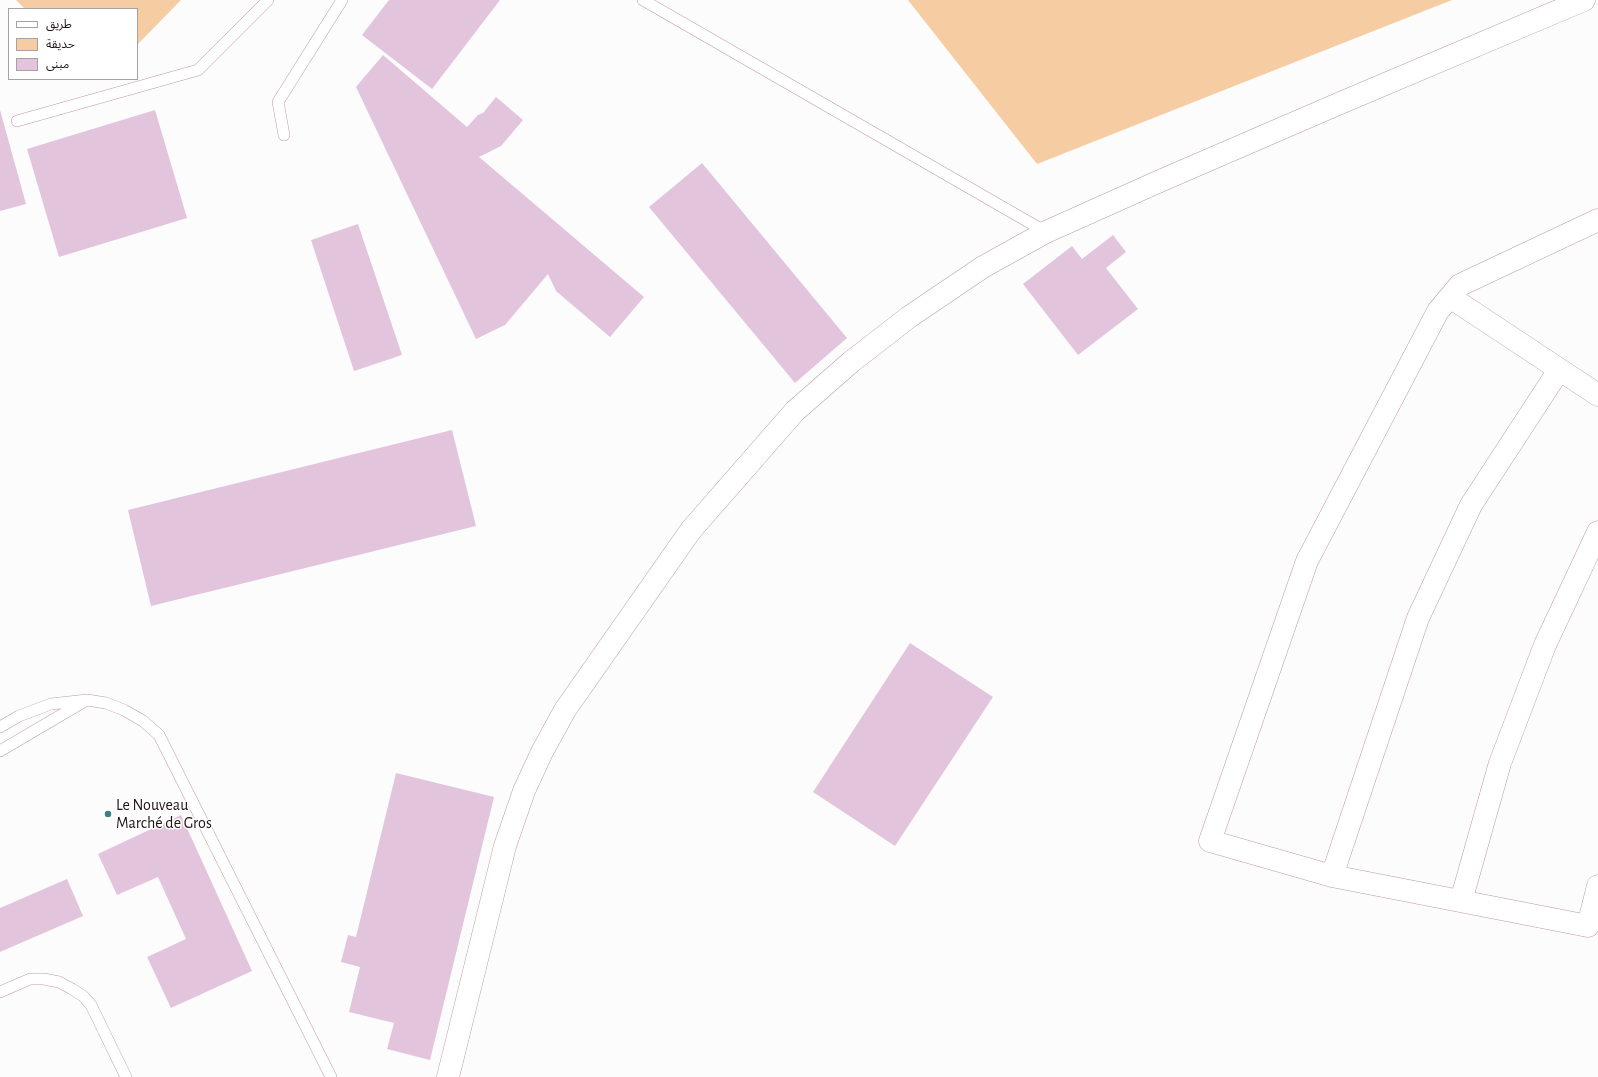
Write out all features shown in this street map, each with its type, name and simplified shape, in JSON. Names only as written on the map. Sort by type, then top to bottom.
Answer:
[{"type":"street","points":[[448,1077],[505,846],[524,791],[542,752],[565,710],[691,530],[795,411],[851,362],[909,317],[983,267],[1046,232],[1196,165],[1584,0]]},
{"type":"street","points":[[1598,220],[1460,285],[1438,311],[1307,561],[1210,841],[1332,876],[1588,926],[1598,886]]},
{"type":"street","points":[[1450,297],[1598,395]]},
{"type":"street","points":[[1332,876],[1418,618],[1471,505],[1559,370]]},
{"type":"street","points":[[1461,901],[1500,763],[1545,645],[1598,532]]},
{"type":"lane","points":[[17,121],[198,70],[268,0]]},
{"type":"lane","points":[[284,135],[278,102],[342,0]]},
{"type":"lane","points":[[643,0],[1046,232]]},
{"type":"lane","points":[[0,751],[87,700]]},
{"type":"lane","points":[[0,727],[19,716],[51,704],[87,700],[106,703],[124,710],[143,721],[159,735],[331,1077]]},
{"type":"lane","points":[[0,992],[30,979],[44,979],[59,982],[77,992],[91,1005],[126,1077]]},
{"type":"green space","points":[[16,0],[181,0],[138,44],[138,8],[24,8]]},
{"type":"green space","points":[[908,0],[1452,0],[1037,164]]},
{"type":"building","points":[[389,0],[500,0],[432,89],[362,35]]},
{"type":"building","points":[[383,55],[467,127],[478,115],[483,113],[496,97],[523,120],[501,146],[479,157],[644,297],[610,337],[556,291],[548,274],[505,325],[476,339],[356,87]]},
{"type":"building","points":[[0,110],[26,204],[0,211]]},
{"type":"building","points":[[155,110],[187,218],[59,257],[27,149]]},
{"type":"building","points":[[702,163],[847,338],[795,383],[649,207]]},
{"type":"building","points":[[358,224],[402,355],[354,371],[311,240]]},
{"type":"building","points":[[1113,235],[1126,252],[1106,268],[1138,309],[1078,355],[1023,284],[1072,246],[1082,259]]},
{"type":"building","points":[[452,430],[476,526],[151,606],[128,510]]},
{"type":"building","points":[[910,643],[993,697],[895,846],[813,792]]},
{"type":"building","points":[[396,773],[494,797],[430,1060],[387,1049],[394,1023],[349,1012],[360,967],[341,962],[348,935],[356,937]]},
{"type":"building","points":[[181,815],[252,971],[171,1008],[147,957],[186,939],[158,877],[117,895],[98,854]]},
{"type":"building","points":[[67,879],[83,916],[0,952],[0,908]]},
{"type":"place","name":"Le Nouveau Marché de Gros","points":[[108,814]]}]
